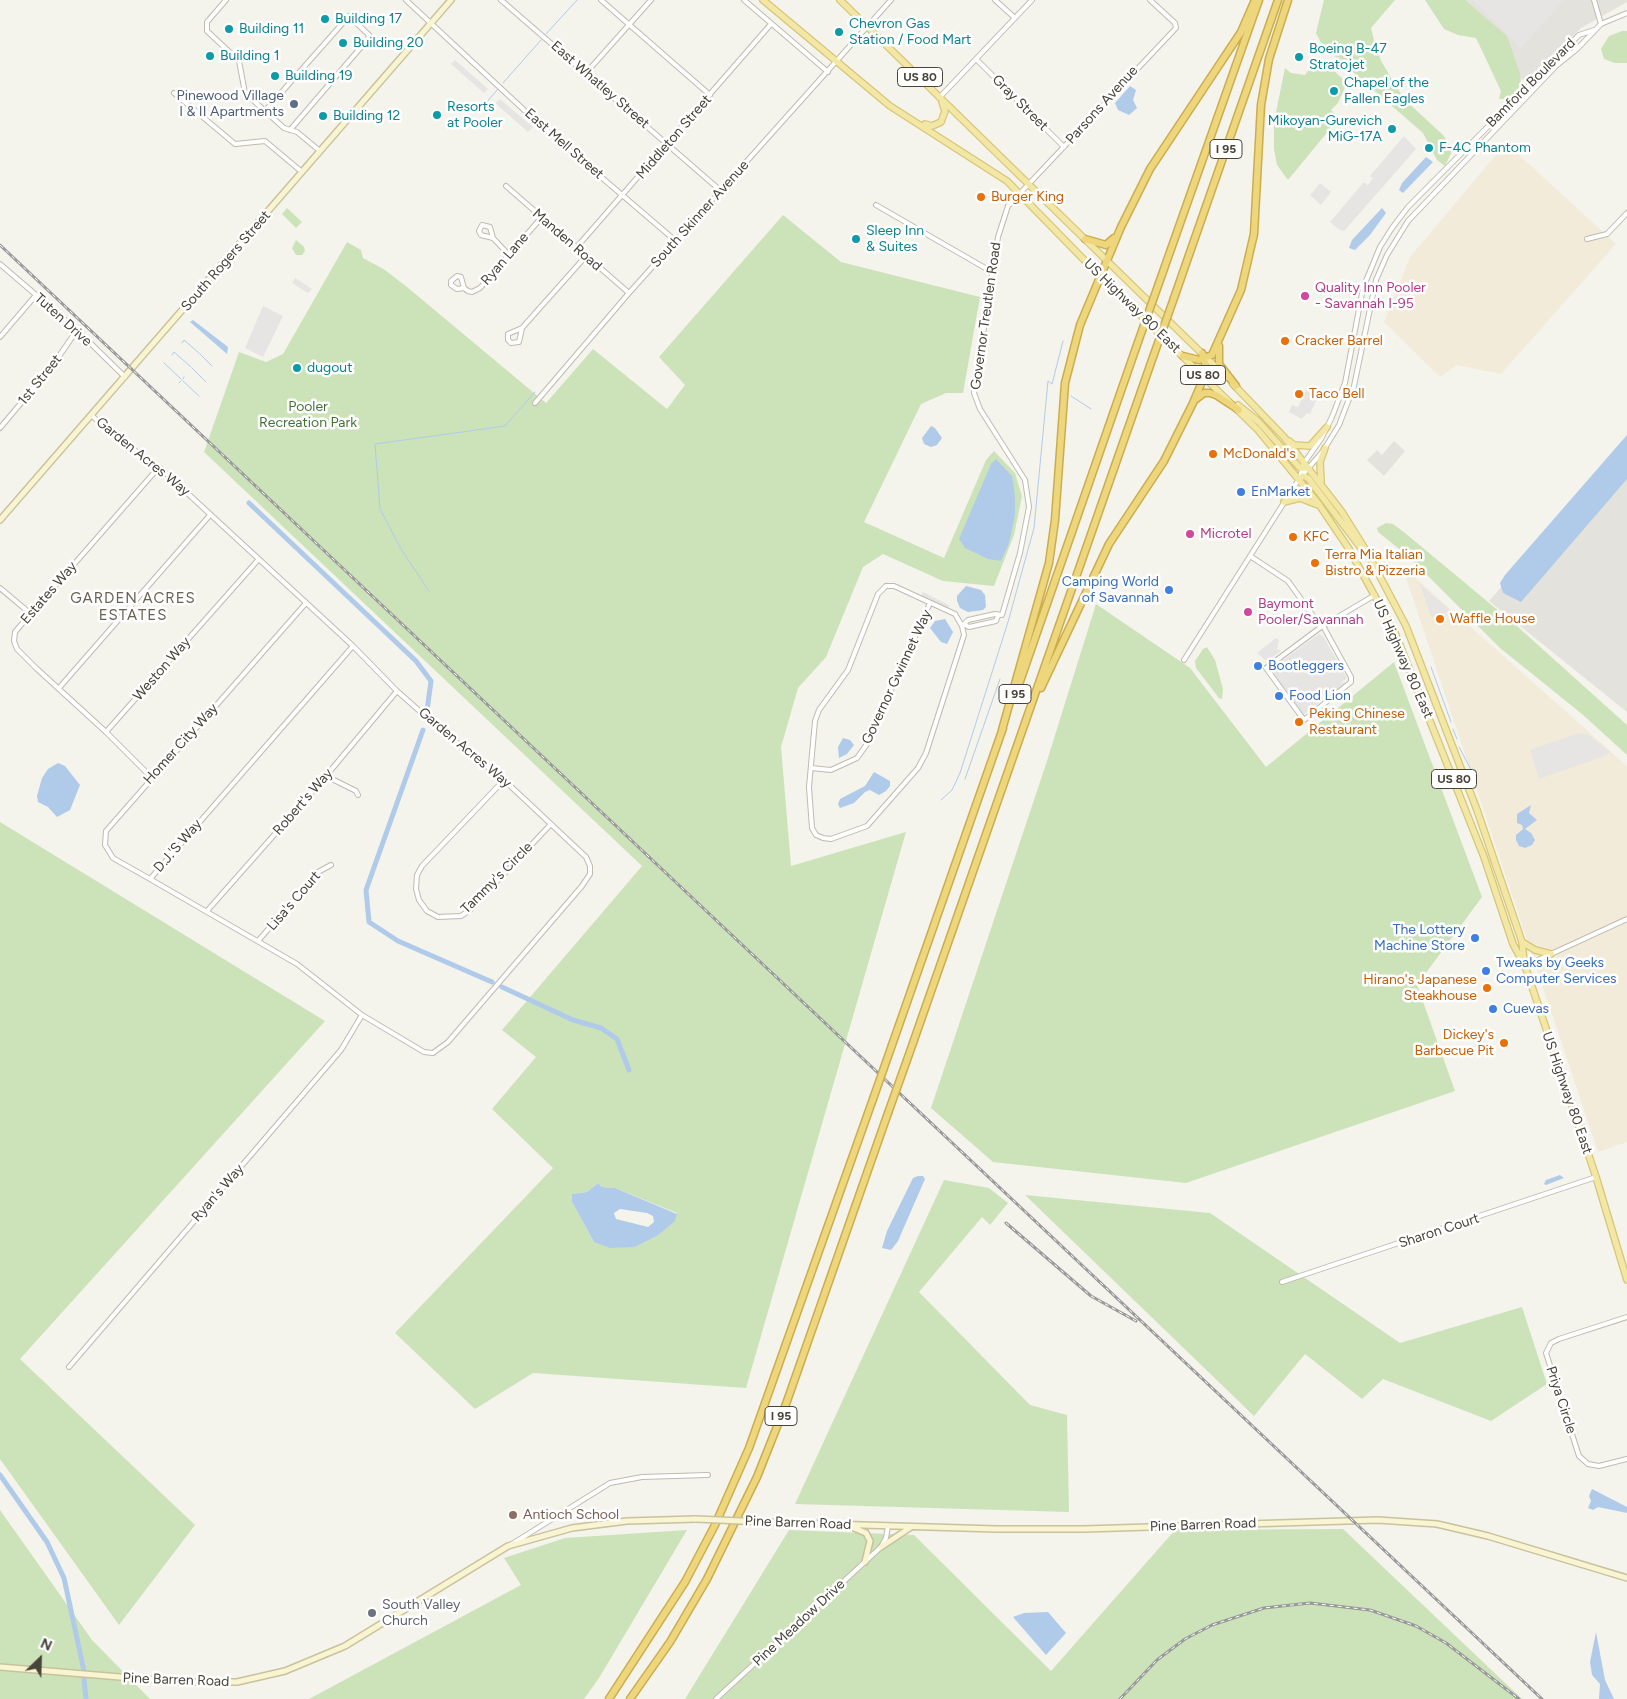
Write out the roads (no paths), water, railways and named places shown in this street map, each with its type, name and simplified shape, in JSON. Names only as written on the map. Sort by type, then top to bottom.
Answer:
[{"type":"highway","points":[[1002,730],[1048,563],[1055,520],[1065,383],[1072,352],[1090,299],[1102,276],[1121,227],[1158,156],[1240,32],[1255,0]]},
{"type":"highway","name":"I 95","points":[[609,1699],[685,1582],[715,1525],[750,1448],[1259,0]]},
{"type":"highway","name":"I 95","points":[[630,1699],[670,1642],[707,1579],[756,1477],[786,1404],[1278,0]]},
{"type":"highway","points":[[1183,356],[1195,360],[1212,355],[1241,290],[1254,234],[1261,105],[1270,59],[1288,0]]},
{"type":"highway","points":[[1085,239],[1106,245],[1111,242],[1121,227]]},
{"type":"highway","points":[[1220,338],[1217,353],[1219,364],[1236,386]]},
{"type":"highway","points":[[1029,711],[1109,544],[1164,461],[1193,403],[1204,376],[1205,357]]},
{"type":"highway","points":[[1193,403],[1204,393],[1210,393],[1216,394],[1239,410]]},
{"type":"main road","name":"South Rogers Street","points":[[0,520],[451,0]]},
{"type":"main road","name":"US Highway 80 East","points":[[763,0],[836,63],[890,106],[987,166],[1020,195],[1239,410],[1320,506],[1349,549],[1395,633],[1436,733],[1493,881],[1513,944],[1525,966],[1596,1178],[1627,1280]]},
{"type":"main road","name":"US Highway 80 East","points":[[840,0],[1236,386],[1284,437],[1305,467],[1322,485],[1342,512],[1372,562],[1406,626],[1477,810],[1522,942]]},
{"type":"main road","points":[[911,119],[928,126],[938,124],[945,111],[939,98]]},
{"type":"main road","points":[[1222,393],[1259,422],[1305,467]]},
{"type":"main road","points":[[1284,437],[1294,444],[1310,446],[1327,427]]},
{"type":"main road","points":[[1322,485],[1320,466],[1325,448]]},
{"type":"main road","points":[[1299,479],[1303,476],[1308,478],[1372,562]]},
{"type":"main road","points":[[1284,502],[1300,498],[1320,506]]},
{"type":"main road","points":[[1522,942],[1535,950],[1552,954]]},
{"type":"main road","name":"US 80","points":[[1522,942],[1525,966]]},
{"type":"main road","name":"Pine Barren Road","points":[[0,1667],[180,1682],[237,1682],[285,1671],[345,1646],[508,1546],[572,1528],[627,1521],[696,1519],[911,1527],[1084,1529],[1378,1520],[1437,1524],[1488,1536],[1627,1578]]},
{"type":"main road","points":[[826,1524],[860,1529],[866,1533],[870,1541],[866,1562]]},
{"type":"main road","points":[[881,1547],[911,1527]]},
{"type":"street","points":[[226,0],[207,22],[207,31],[239,61],[245,93],[284,128],[297,132],[320,151]]},
{"type":"street","name":"East Mell Street","points":[[406,0],[538,122],[677,242]]},
{"type":"street","name":"East Whatley Street","points":[[501,0],[721,191]]},
{"type":"street","points":[[601,0],[710,96]]},
{"type":"street","points":[[586,74],[651,0]]},
{"type":"street","points":[[744,0],[828,72]]},
{"type":"street","name":"South Skinner Avenue","points":[[535,403],[629,294],[892,0]]},
{"type":"street","points":[[995,0],[1015,18]]},
{"type":"street","points":[[939,98],[1032,0]]},
{"type":"street","name":"Parsons Avenue","points":[[1029,185],[1176,25],[1150,0]]},
{"type":"street","points":[[1594,0],[1601,24]]},
{"type":"street","name":"Bamford Boulevard","points":[[1305,467],[1325,448],[1338,425],[1354,386],[1376,280],[1386,255],[1408,220],[1517,104],[1601,24],[1627,13]]},
{"type":"street","points":[[265,111],[349,16],[369,35],[368,39],[290,130]]},
{"type":"street","name":"Middleton Street","points":[[576,248],[771,24]]},
{"type":"street","name":"Bamford Boulevard","points":[[1305,467],[1327,427],[1345,383],[1363,288],[1377,254],[1392,228],[1407,208],[1579,35],[1596,30]]},
{"type":"street","name":"Gray Street","points":[[976,59],[1064,147]]},
{"type":"street","points":[[174,93],[235,144],[265,141],[302,172]]},
{"type":"street","name":"Governor Treutlen Road","points":[[964,625],[969,627],[996,621],[998,616],[1002,615],[1012,583],[1029,507],[1025,480],[980,409],[974,393],[992,272],[1003,220],[1008,206],[1029,185]]},
{"type":"street","name":"Manden Road","points":[[506,186],[629,294]]},
{"type":"street","points":[[876,205],[992,272]]},
{"type":"street","points":[[1587,239],[1607,234],[1627,213]]},
{"type":"street","name":"Ryan Lane","points":[[464,288],[472,292],[480,288],[542,217]]},
{"type":"street","points":[[494,238],[509,254]]},
{"type":"street","points":[[522,328],[519,342],[511,343],[508,340],[508,334],[522,328],[586,256]]},
{"type":"street","name":"Tuten Drive","points":[[0,264],[77,330],[125,377]]},
{"type":"street","points":[[0,336],[36,295]]},
{"type":"street","name":"1st Street","points":[[0,428],[53,365],[77,330]]},
{"type":"street","name":"Garden Acres Way","points":[[91,415],[121,441],[159,468],[353,646],[397,691],[504,780],[586,857],[590,866],[590,874],[448,1042],[433,1053],[424,1052],[362,1014]]},
{"type":"street","points":[[1184,660],[1305,467]]},
{"type":"street","name":"Estates Way","points":[[152,778],[15,646],[15,632],[159,468]]},
{"type":"street","points":[[59,688],[210,515]]},
{"type":"street","points":[[1250,556],[1288,581],[1322,626],[1351,677],[1351,682],[1304,720],[1266,668],[1322,626],[1375,595]]},
{"type":"street","name":"Weston Way","points":[[106,732],[258,560]]},
{"type":"street","points":[[964,625],[955,614],[894,586],[886,586],[878,594],[848,670],[819,710],[815,721],[811,768],[812,828],[816,835],[831,839],[867,826],[918,768],[926,753],[964,635],[964,625],[968,620],[995,614],[998,616]]},
{"type":"street","points":[[0,588],[31,614]]},
{"type":"street","name":"Homer City Way","points":[[150,879],[113,858],[106,849],[104,839],[106,831],[111,823],[306,603]]},
{"type":"street","name":"Governor Gwinnet Way","points":[[811,768],[831,770],[845,766],[857,758],[866,744],[930,604]]},
{"type":"street","points":[[988,616],[990,622]]},
{"type":"street","name":"D.J.'S Way","points":[[353,646],[150,879],[297,964],[362,1014]]},
{"type":"street","name":"Robert's Way","points":[[207,911],[326,776],[397,691]]},
{"type":"street","points":[[326,776],[356,791],[358,795]]},
{"type":"street","name":"Tammy's Circle","points":[[504,780],[422,866],[417,875],[416,889],[419,900],[427,911],[438,917],[461,916],[470,910],[551,824]]},
{"type":"street","name":"Lisa's Court","points":[[258,941],[318,872],[331,865]]},
{"type":"street","points":[[1525,966],[1627,919]]},
{"type":"street","name":"Ryan's Way","points":[[69,1367],[341,1050],[362,1014]]},
{"type":"street","name":"Sharon Court","points":[[1282,1282],[1596,1178]]},
{"type":"street","name":"Priya Circle","points":[[1627,1318],[1558,1339],[1551,1343],[1546,1354],[1579,1456],[1588,1464],[1599,1466],[1627,1459]]},
{"type":"street","points":[[508,1546],[610,1483],[642,1477],[708,1475]]},
{"type":"street","points":[[881,1547],[886,1538],[888,1526]]},
{"type":"street","name":"Pine Meadow Drive","points":[[716,1699],[881,1547]]},
{"type":"water","points":[[1130,86],[1136,90],[1133,100],[1137,108],[1129,115],[1118,110],[1115,103]]},
{"type":"water","points":[[1426,157],[1433,162],[1403,193],[1399,190],[1402,183]]},
{"type":"water","points":[[1382,208],[1386,213],[1370,235],[1355,250],[1349,248],[1352,240]]},
{"type":"water","points":[[193,320],[228,347],[227,354],[190,322]]},
{"type":"water","points":[[931,426],[935,428],[942,438],[937,445],[931,447],[924,444],[922,438]]},
{"type":"water","points":[[1627,435],[1627,479],[1521,602],[1503,593],[1500,583],[1505,575]]},
{"type":"water","points":[[996,459],[1012,476],[1015,496],[1015,515],[1009,543],[1001,561],[988,559],[965,548],[959,539],[991,464]]},
{"type":"water","points":[[966,586],[981,590],[985,595],[986,607],[983,610],[968,612],[960,608],[957,596]]},
{"type":"water","points":[[945,619],[953,632],[947,644],[941,642],[930,628],[935,621]]},
{"type":"water","points":[[843,738],[850,740],[854,745],[847,754],[839,758],[838,747]]},
{"type":"water","points":[[58,763],[65,766],[80,785],[70,810],[57,817],[48,807],[38,802],[37,796],[42,778],[48,769]]},
{"type":"water","points":[[874,772],[890,781],[890,786],[886,791],[879,795],[870,790],[865,792],[854,803],[840,808],[838,804],[840,799],[865,786]]},
{"type":"water","points":[[1531,805],[1529,813],[1537,820],[1525,829],[1531,833],[1535,840],[1532,845],[1525,848],[1519,846],[1516,840],[1516,835],[1523,829],[1522,825],[1517,823],[1517,814]]},
{"type":"water","points":[[1560,1175],[1564,1178],[1546,1185],[1544,1184],[1546,1180]]},
{"type":"water","points":[[923,1176],[925,1179],[898,1241],[891,1250],[882,1248],[887,1231],[913,1178]]},
{"type":"water","points":[[598,1183],[602,1187],[615,1188],[677,1214],[675,1221],[657,1236],[635,1247],[610,1248],[594,1242],[572,1202],[572,1194],[587,1192]],"holes":[[[620,1209],[647,1213],[653,1216],[654,1222],[648,1227],[616,1219],[614,1213]]]},
{"type":"water","points":[[1592,1489],[1627,1507],[1627,1513],[1598,1507],[1593,1510],[1588,1508]]},
{"type":"water","points":[[1048,1612],[1066,1633],[1046,1655],[1013,1617],[1024,1613]]},
{"type":"water","points":[[1596,1632],[1605,1680],[1614,1699],[1599,1699],[1600,1684],[1592,1675],[1590,1662]]},
{"type":"waterway","points":[[546,34],[577,0]]},
{"type":"waterway","points":[[503,83],[541,40]]},
{"type":"waterway","points":[[479,111],[498,89]]},
{"type":"waterway","points":[[182,343],[184,340],[199,353]]},
{"type":"waterway","points":[[941,800],[952,790],[960,773],[1008,622],[1034,528],[1048,381],[1052,384],[1063,341]]},
{"type":"waterway","points":[[172,355],[174,352],[191,367]]},
{"type":"waterway","points":[[200,354],[212,366]]},
{"type":"waterway","points":[[164,363],[181,379]]},
{"type":"waterway","points":[[192,368],[206,382]]},
{"type":"waterway","points":[[183,381],[199,396]]},
{"type":"waterway","points":[[429,591],[401,549],[380,509],[375,444],[505,426],[535,392]]},
{"type":"waterway","points":[[1071,396],[1091,409]]},
{"type":"waterway","points":[[249,503],[416,661],[431,681],[427,711]]},
{"type":"waterway","points":[[1431,667],[1451,722]]},
{"type":"waterway","points":[[965,779],[1000,679]]},
{"type":"waterway","points":[[1453,729],[1457,739]]},
{"type":"waterway","points":[[423,730],[366,890],[369,922],[398,941],[492,982]]},
{"type":"waterway","points":[[1459,747],[1475,777]]},
{"type":"waterway","points":[[502,987],[573,1020],[601,1028],[617,1039],[629,1070]]},
{"type":"waterway","points":[[0,1475],[47,1542],[64,1578],[84,1671]]},
{"type":"waterway","points":[[84,1679],[86,1699]]},
{"type":"railway","points":[[0,245],[1542,1699]]},
{"type":"railway","points":[[1006,1223],[1091,1296],[1136,1321]]},
{"type":"railway","points":[[1120,1699],[1157,1660],[1185,1639],[1212,1625],[1264,1608],[1310,1603],[1370,1610],[1416,1626],[1446,1643],[1519,1699]]},
{"type":"place","name":"Building 17","points":[[325,19]]},
{"type":"place","name":"Building 11","points":[[229,29]]},
{"type":"place","name":"Chevron Gas Station / Food Mart","points":[[839,32]]},
{"type":"place","name":"Building 20","points":[[343,43]]},
{"type":"place","name":"Building 1","points":[[210,56]]},
{"type":"place","name":"Boeing B-47 Stratojet","points":[[1299,57]]},
{"type":"place","name":"Building 19","points":[[275,76]]},
{"type":"place","name":"Chapel of the Fallen Eagles","points":[[1334,91]]},
{"type":"place","name":"Pinewood Village I & II Apartments","points":[[294,104]]},
{"type":"place","name":"Resorts at Pooler","points":[[437,115]]},
{"type":"place","name":"Building 12","points":[[323,116]]},
{"type":"place","name":"Mikoyan-Gurevich MiG-17A","points":[[1392,129]]},
{"type":"place","name":"F-4C Phantom","points":[[1429,148]]},
{"type":"place","name":"Burger King","points":[[981,197]]},
{"type":"place","name":"Sleep Inn & Suites","points":[[856,239]]},
{"type":"place","name":"Quality Inn Pooler - Savannah I-95","points":[[1305,296]]},
{"type":"place","name":"Cracker Barrel","points":[[1285,341]]},
{"type":"place","name":"dugout","points":[[297,368]]},
{"type":"place","name":"Taco Bell","points":[[1299,394]]},
{"type":"place","name":"McDonald's","points":[[1213,454]]},
{"type":"place","name":"EnMarket","points":[[1241,492]]},
{"type":"place","name":"Microtel","points":[[1190,534]]},
{"type":"place","name":"KFC","points":[[1293,537]]},
{"type":"place","name":"Terra Mia Italian Bistro & Pizzeria","points":[[1315,563]]},
{"type":"place","name":"Camping World of Savannah","points":[[1169,590]]},
{"type":"place","name":"Baymont Pooler/Savannah","points":[[1248,612]]},
{"type":"place","name":"Waffle House","points":[[1440,619]]},
{"type":"place","name":"Bootleggers","points":[[1258,666]]},
{"type":"place","name":"Food Lion","points":[[1279,696]]},
{"type":"place","name":"Peking Chinese Restaurant","points":[[1299,722]]},
{"type":"place","name":"The Lottery Machine Store","points":[[1475,938]]},
{"type":"place","name":"Tweaks by Geeks Computer Services","points":[[1486,971]]},
{"type":"place","name":"Hirano's Japanese Steakhouse","points":[[1487,988]]},
{"type":"place","name":"Cuevas","points":[[1493,1009]]},
{"type":"place","name":"Dickey's Barbecue Pit","points":[[1504,1043]]},
{"type":"place","name":"Antioch School","points":[[513,1515]]},
{"type":"place","name":"South Valley Church","points":[[372,1613]]},
{"type":"district","name":"GARDEN ACRES ESTATES","points":[[133,608]]},
{"type":"park label","name":"Pooler Recreation Park","points":[[308,416]]}]
